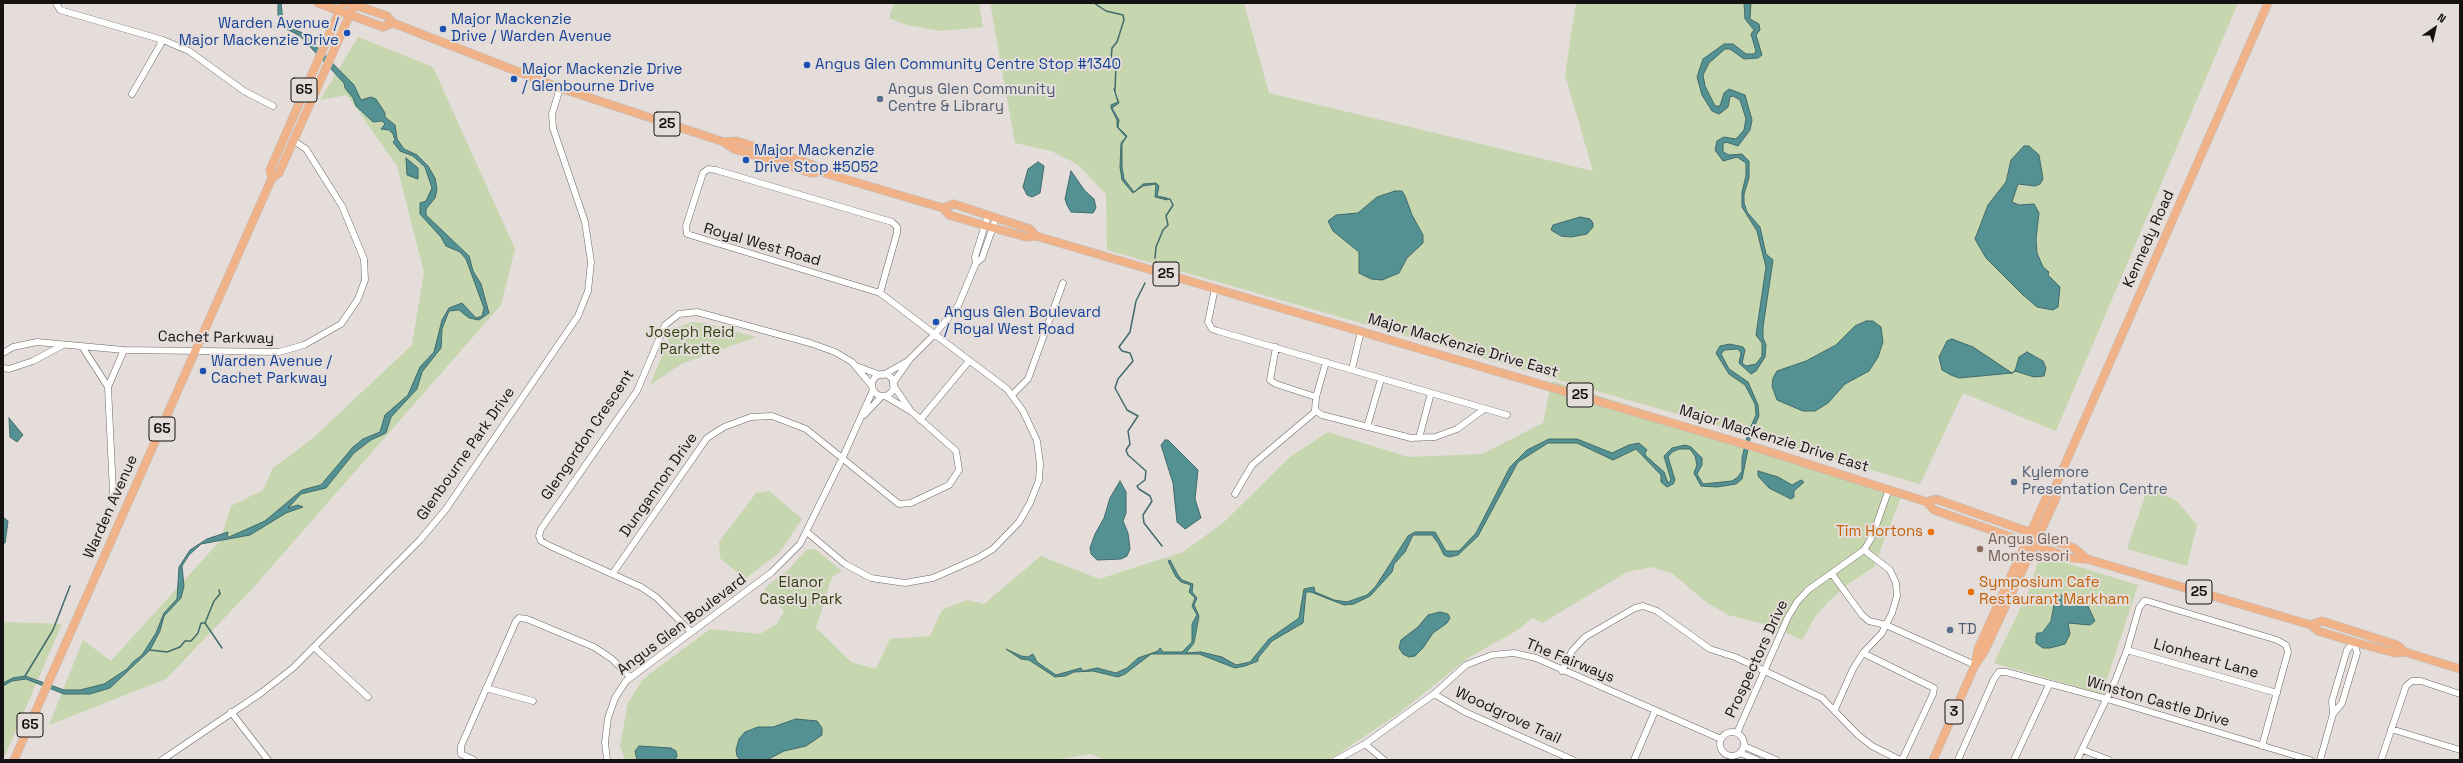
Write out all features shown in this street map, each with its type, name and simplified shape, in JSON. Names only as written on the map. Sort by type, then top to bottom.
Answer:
[{"type":"main road","name":"Major MacKenzie Drive East","points":[[318,3],[341,7],[350,15],[383,27],[393,23]]},
{"type":"main road","name":"Kennedy Road","points":[[1975,665],[1978,648],[2048,494],[2055,487],[2268,3]]},
{"type":"main road","name":"Major MacKenzie Drive East","points":[[353,4],[387,16],[393,23],[560,88],[724,142],[736,141],[787,156],[813,165],[821,172],[943,208],[949,214],[989,227],[1026,237],[1036,236],[1739,442],[1927,502],[1934,510],[2071,558],[2087,559],[2311,625],[2318,631],[2354,642],[2395,653],[2405,652],[2460,669]]},
{"type":"main road","name":"Warden Avenue","points":[[14,760],[272,178],[279,173],[294,141],[350,15],[353,4]]},
{"type":"main road","name":"Warden Avenue","points":[[272,178],[270,170],[341,7]]},
{"type":"main road","name":"Major MacKenzie Drive East","points":[[943,208],[954,204],[1030,229],[1036,236]]},
{"type":"main road","name":"Kennedy Road","points":[[1933,760],[1975,665],[1984,652],[2056,498],[2055,487]]},
{"type":"main road","name":"Major MacKenzie Drive East","points":[[1927,502],[1936,499],[2029,534],[2074,548],[2087,559]]},
{"type":"main road","name":"Major MacKenzie Drive East","points":[[2311,625],[2322,621],[2397,645],[2405,652]]},
{"type":"street","points":[[56,3],[60,10],[163,40],[189,51],[244,91],[273,106]]},
{"type":"street","points":[[132,94],[163,40]]},
{"type":"street","name":"Glenbourne Park Drive","points":[[162,760],[280,679],[314,647],[438,520],[582,309],[590,278],[589,244],[585,222],[553,128],[552,114],[560,88]]},
{"type":"street","name":"Cachet Parkway","points":[[3,353],[13,347],[37,342],[64,344],[83,348],[124,350],[279,352],[304,345],[341,324],[358,299],[365,280],[364,259],[342,206],[306,149],[294,141]]},
{"type":"street","name":"Royal West Road","points":[[807,532],[855,571],[892,582],[911,583],[928,580],[978,558],[993,549],[1009,535],[1024,516],[1034,496],[1040,474],[1037,441],[1023,411],[1012,395],[998,382],[880,293],[690,237],[685,231],[686,226],[703,173],[708,169],[716,170],[892,222],[897,227],[897,233],[880,293]]},
{"type":"street","points":[[883,396],[891,392],[893,384],[910,359],[934,335],[958,306],[976,263],[975,257],[989,227],[992,216]]},
{"type":"street","points":[[1012,395],[1028,378],[1063,283]]},
{"type":"street","points":[[1215,288],[1207,318],[1212,329],[1352,369],[1483,410],[1507,416]]},
{"type":"street","name":"Glengordon Crescent","points":[[691,632],[650,592],[613,573],[550,546],[541,541],[539,534],[637,391],[662,331],[669,320],[685,312],[697,312],[821,346],[835,352],[858,367],[882,375]]},
{"type":"street","points":[[1352,369],[1361,331]]},
{"type":"street","points":[[3,368],[9,369],[33,360],[64,344]]},
{"type":"street","points":[[1276,347],[1270,380],[1276,384],[1316,397]]},
{"type":"street","points":[[83,348],[108,387]]},
{"type":"street","points":[[112,493],[108,387],[124,350]]},
{"type":"street","points":[[910,359],[875,378],[872,388],[883,396],[912,412]]},
{"type":"street","points":[[920,420],[969,361]]},
{"type":"street","points":[[1235,494],[1252,465],[1316,411],[1316,397],[1326,362]]},
{"type":"street","name":"Glengordon Crescent","points":[[858,367],[872,388]]},
{"type":"street","points":[[842,460],[899,504],[911,503],[945,487],[957,475],[958,457],[952,447],[912,412],[889,377],[882,375]]},
{"type":"street","points":[[1366,427],[1381,379]]},
{"type":"street","name":"Angus Glen Boulevard","points":[[607,760],[606,732],[610,709],[617,694],[630,677],[780,566],[796,550],[807,532],[842,460],[860,420],[872,388]]},
{"type":"street","points":[[1419,438],[1431,393]]},
{"type":"street","name":"Angus Glen Boulevard","points":[[860,420],[883,396]]},
{"type":"street","points":[[1316,411],[1322,415],[1366,427],[1419,438],[1435,437],[1458,429],[1483,410]]},
{"type":"street","name":"Dungannon Drive","points":[[613,573],[704,442],[720,429],[751,417],[772,416],[806,429],[842,460]]},
{"type":"street","name":"Prospectors Drive","points":[[1737,733],[1797,602],[1808,590],[1864,550],[1872,537],[1889,490]]},
{"type":"street","points":[[1835,709],[1853,669],[1864,653],[1882,634],[1896,601],[1896,583],[1890,570],[1864,550]]},
{"type":"street","points":[[1832,574],[1856,607],[1869,621],[1886,625],[1975,665]]},
{"type":"street","points":[[2077,760],[2107,699],[2128,650],[2141,604],[2147,601],[2157,602],[2277,640],[2286,645],[2288,652],[2262,746]]},
{"type":"street","points":[[1562,671],[1572,651],[1585,637],[1635,608],[1642,606],[1657,611],[1710,649],[1765,670],[1822,698],[1835,709],[1868,743],[1901,760],[1933,694],[1934,688],[1864,653]]},
{"type":"street","points":[[474,760],[463,756],[460,748],[516,621],[520,618],[594,647],[612,659],[630,677]]},
{"type":"street","points":[[2334,714],[2332,701],[2347,650],[2354,642]]},
{"type":"street","points":[[2320,760],[2334,714],[2342,703],[2357,653],[2354,642]]},
{"type":"street","points":[[314,647],[368,697]]},
{"type":"street","name":"Lionheart Lane","points":[[2128,650],[2277,693]]},
{"type":"street","name":"The Fairways","points":[[1336,760],[1365,744],[1434,694],[1466,665],[1492,655],[1514,653],[1524,655],[1721,739]]},
{"type":"street","name":"Winston Castle Drive","points":[[1958,760],[1999,672],[2006,672],[2049,685],[2107,699],[2310,760]]},
{"type":"street","points":[[2381,760],[2406,686],[2412,681],[2421,681],[2460,694]]},
{"type":"street","points":[[2014,760],[2049,685]]},
{"type":"street","points":[[486,688],[533,701]]},
{"type":"street","name":"Woodgrove Trail","points":[[1434,694],[1465,712],[1573,760]]},
{"type":"street","points":[[1634,760],[1656,711]]},
{"type":"street","points":[[231,712],[268,760]]},
{"type":"street","points":[[2391,729],[2460,750]]},
{"type":"street","points":[[1727,733],[1737,733],[1741,736],[1744,746],[1740,753],[1728,758],[1721,748],[1721,739],[1727,733]]},
{"type":"street","points":[[1365,744],[1384,760]]},
{"type":"street","points":[[1744,746],[1776,760]]},
{"type":"street","points":[[2083,750],[2109,760]]},
{"type":"street","points":[[1740,753],[1757,760]]},
{"type":"green space","points":[[894,3],[979,3],[983,27],[941,31],[907,25],[889,18]]},
{"type":"green space","points":[[990,3],[1244,3],[1269,93],[1593,171],[1565,75],[1576,3],[2238,3],[2056,431],[1963,393],[1920,484],[1107,250],[1106,194],[1077,164],[1051,151],[1015,143]]},
{"type":"green space","points":[[358,37],[433,67],[515,249],[501,305],[252,589],[166,679],[49,725],[83,640],[111,661],[220,541],[231,506],[263,490],[273,468],[312,439],[412,345],[424,272],[397,166],[347,95],[320,100]]},
{"type":"green space","name":"Joseph Reid Parkette","points":[[692,322],[704,323],[756,337],[681,364],[650,385],[671,335],[678,327]]},
{"type":"green space","name":"Elanor Casely Park","points":[[1552,381],[1903,492],[1874,567],[1848,584],[1828,602],[1815,617],[1802,640],[1772,626],[1728,615],[1706,602],[1673,574],[1652,567],[1627,572],[1542,623],[1532,618],[1518,630],[1468,658],[1398,714],[1329,760],[1106,760],[1091,754],[1054,760],[625,760],[620,746],[628,703],[643,679],[710,629],[760,634],[777,624],[784,611],[764,589],[790,568],[806,550],[815,549],[842,571],[832,577],[816,628],[851,662],[876,669],[890,639],[930,636],[942,610],[967,600],[984,604],[1041,556],[1099,579],[1183,552],[1223,523],[1290,457],[1328,432],[1408,457],[1482,454],[1543,423]]},
{"type":"green space","points":[[769,491],[802,519],[780,552],[745,579],[720,558],[719,542],[756,493]]},
{"type":"green space","points":[[2146,493],[2161,493],[2177,501],[2197,525],[2187,566],[2127,549]]},
{"type":"green space","points":[[2046,557],[2138,585],[2102,694],[1994,663],[2031,586],[2037,564]]},
{"type":"green space","points":[[3,622],[62,624],[3,760]]},
{"type":"water","points":[[278,3],[281,3],[283,21],[290,28],[303,33],[354,85],[361,100],[371,97],[376,99],[385,113],[385,117],[395,125],[397,139],[404,149],[417,155],[428,166],[435,178],[437,189],[435,198],[426,209],[426,215],[469,256],[473,271],[481,284],[489,313],[479,320],[469,318],[459,310],[449,311],[442,329],[441,348],[422,372],[417,389],[391,417],[386,433],[371,440],[354,453],[326,488],[301,494],[288,508],[298,505],[303,507],[286,513],[250,535],[201,544],[189,555],[182,566],[184,586],[181,598],[164,616],[160,631],[150,650],[110,688],[90,694],[64,694],[26,679],[12,681],[3,686],[3,683],[13,678],[25,676],[64,690],[80,690],[104,684],[127,669],[142,655],[156,633],[164,613],[177,599],[179,567],[190,550],[207,539],[228,532],[227,537],[229,537],[265,521],[302,490],[321,485],[353,447],[363,439],[380,432],[385,415],[408,395],[420,367],[434,352],[442,320],[449,308],[462,303],[476,318],[482,316],[484,308],[466,259],[460,252],[446,246],[441,237],[420,214],[420,203],[426,201],[432,188],[425,167],[413,156],[400,151],[393,142],[395,140],[393,134],[389,130],[381,129],[385,124],[382,121],[373,122],[356,106],[353,98],[345,88],[344,83],[300,36],[283,27],[278,15]]},
{"type":"water","points":[[1744,3],[1751,3],[1750,19],[1759,24],[1760,30],[1756,35],[1762,55],[1758,58],[1744,59],[1730,49],[1725,49],[1709,63],[1703,75],[1705,86],[1715,106],[1720,106],[1724,93],[1729,89],[1745,95],[1752,120],[1750,130],[1738,146],[1726,142],[1723,144],[1723,152],[1729,155],[1742,154],[1749,161],[1749,178],[1744,194],[1744,203],[1747,212],[1760,227],[1766,254],[1773,260],[1763,327],[1763,338],[1766,345],[1765,357],[1756,371],[1751,374],[1739,363],[1741,353],[1738,349],[1724,350],[1721,354],[1729,369],[1748,382],[1758,405],[1759,416],[1751,434],[1742,479],[1736,484],[1717,487],[1701,486],[1694,473],[1697,465],[1695,456],[1690,449],[1679,449],[1672,452],[1668,457],[1675,480],[1673,484],[1667,487],[1661,482],[1661,475],[1636,449],[1613,460],[1577,443],[1548,443],[1518,462],[1478,536],[1458,555],[1449,557],[1444,555],[1432,535],[1413,535],[1405,552],[1394,564],[1392,572],[1370,596],[1354,604],[1344,605],[1311,592],[1306,592],[1303,623],[1272,641],[1258,658],[1258,661],[1245,666],[1235,668],[1199,654],[1151,654],[1125,674],[1118,677],[1093,671],[1074,672],[1065,676],[1055,677],[1029,660],[1021,659],[1006,649],[1021,656],[1028,657],[1033,654],[1037,662],[1056,675],[1081,668],[1083,671],[1097,668],[1116,673],[1127,668],[1138,658],[1158,651],[1160,648],[1163,652],[1182,652],[1192,642],[1192,624],[1197,615],[1192,606],[1195,598],[1189,592],[1191,585],[1181,582],[1176,577],[1168,561],[1170,560],[1182,580],[1193,584],[1192,592],[1197,598],[1194,605],[1199,616],[1194,643],[1186,653],[1201,652],[1222,657],[1236,665],[1250,662],[1269,639],[1299,618],[1304,589],[1314,587],[1315,592],[1334,600],[1347,602],[1367,595],[1376,586],[1408,536],[1415,532],[1435,532],[1446,551],[1459,551],[1476,533],[1510,467],[1527,450],[1549,439],[1577,439],[1612,453],[1629,445],[1639,443],[1647,450],[1645,453],[1646,456],[1664,472],[1668,483],[1671,480],[1664,456],[1672,448],[1685,445],[1691,447],[1702,458],[1702,465],[1697,474],[1703,484],[1732,481],[1738,477],[1742,471],[1742,458],[1748,433],[1756,415],[1755,404],[1745,385],[1729,374],[1716,353],[1720,346],[1730,344],[1743,347],[1745,350],[1742,363],[1746,366],[1756,364],[1762,356],[1762,343],[1756,335],[1766,267],[1757,231],[1742,207],[1742,192],[1746,176],[1746,163],[1737,157],[1723,161],[1715,150],[1717,141],[1724,137],[1736,139],[1744,130],[1746,119],[1740,100],[1733,96],[1730,97],[1728,107],[1722,112],[1719,114],[1712,111],[1702,95],[1697,77],[1703,59],[1724,44],[1733,44],[1746,54],[1754,54],[1756,51],[1751,34],[1754,30],[1745,19]]},
{"type":"water","points":[[1114,89],[1119,103],[1112,108],[1119,120],[1118,127],[1127,136],[1122,144],[1122,167],[1124,179],[1134,192],[1143,184],[1156,183],[1159,186],[1157,196],[1167,198],[1167,200],[1155,197],[1156,184],[1143,186],[1133,193],[1122,180],[1120,167],[1121,143],[1126,137],[1117,127],[1117,120],[1111,108],[1111,105],[1118,102]]},
{"type":"water","points":[[2024,146],[2029,146],[2039,155],[2043,179],[2040,184],[2035,186],[2018,184],[2012,202],[2019,205],[2034,204],[2039,213],[2036,239],[2037,253],[2043,267],[2049,272],[2048,275],[2060,287],[2058,307],[2053,310],[2037,307],[2022,294],[1986,258],[1975,239],[1988,205],[2006,182],[2011,160]]},
{"type":"water","points":[[406,158],[418,168],[418,179],[407,175]]},
{"type":"water","points":[[1038,162],[1044,166],[1040,193],[1032,197],[1027,195],[1023,187],[1028,169]]},
{"type":"water","points":[[1071,171],[1085,191],[1094,199],[1096,208],[1093,213],[1071,212],[1067,205],[1065,199]]},
{"type":"water","points":[[1395,191],[1402,191],[1405,196],[1412,215],[1423,235],[1423,243],[1407,258],[1399,273],[1382,280],[1371,279],[1359,273],[1359,252],[1333,231],[1328,221],[1336,215],[1358,213],[1377,197]]},
{"type":"water","points":[[1580,217],[1590,219],[1593,223],[1593,227],[1587,234],[1571,237],[1561,236],[1551,230],[1553,225]]},
{"type":"water","points":[[1866,321],[1873,321],[1881,327],[1883,342],[1878,357],[1869,371],[1845,384],[1828,403],[1815,411],[1803,411],[1777,400],[1772,386],[1773,378],[1777,371],[1806,361],[1836,345],[1855,326]]},
{"type":"water","points":[[1952,339],[1973,347],[2012,373],[1959,378],[1942,370],[1939,357],[1947,341]]},
{"type":"water","points":[[2027,352],[2043,361],[2046,368],[2044,376],[2034,377],[2015,371],[2019,357]]},
{"type":"water","points":[[9,418],[23,435],[17,442],[10,437]]},
{"type":"water","points":[[1165,440],[1168,440],[1198,470],[1195,499],[1201,518],[1185,529],[1177,522],[1173,483],[1161,445]]},
{"type":"water","points":[[1758,471],[1778,477],[1792,485],[1801,480],[1804,482],[1794,491],[1794,497],[1791,499],[1769,488],[1758,476]]},
{"type":"water","points":[[1120,481],[1126,492],[1126,513],[1123,521],[1128,533],[1130,549],[1127,556],[1121,559],[1097,560],[1091,554],[1090,548],[1095,534],[1104,518],[1110,498]]},
{"type":"water","points":[[3,517],[8,521],[5,543],[3,543]]},
{"type":"water","points":[[2060,595],[2075,597],[2078,601],[2087,604],[2095,621],[2090,625],[2068,623],[2070,634],[2065,644],[2050,648],[2043,648],[2036,643],[2036,636],[2037,633],[2042,633],[2051,621],[2055,599]]},
{"type":"water","points":[[1440,612],[1448,614],[1450,618],[1447,623],[1433,633],[1423,648],[1415,656],[1409,657],[1403,654],[1399,648],[1401,640],[1418,627],[1428,615]]},
{"type":"water","points":[[796,719],[817,721],[822,728],[822,735],[806,746],[784,751],[767,760],[740,760],[737,756],[736,750],[739,739],[745,732],[758,727],[773,727]]},
{"type":"water","points":[[639,746],[671,748],[676,751],[677,756],[675,760],[637,760],[635,751]]},
{"type":"waterway","points":[[1094,3],[1106,11],[1123,15],[1124,20],[1117,42],[1112,48],[1111,60],[1116,63],[1115,91]]},
{"type":"waterway","points":[[1155,258],[1156,247],[1163,230],[1168,225],[1166,216],[1173,205],[1170,199],[1166,199]]},
{"type":"waterway","points":[[1145,283],[1136,301],[1130,332],[1119,347],[1122,351],[1130,353],[1133,361],[1118,379],[1115,388],[1127,410],[1138,416],[1128,431],[1130,444],[1126,450],[1128,455],[1146,471],[1145,480],[1137,486],[1150,496],[1152,501],[1143,515],[1144,523],[1162,546]]},
{"type":"waterway","points":[[25,676],[53,630],[70,586]]},
{"type":"waterway","points":[[150,650],[167,652],[180,647],[185,641],[191,641],[198,633],[201,623],[205,623],[214,601],[220,594],[219,590]]},
{"type":"waterway","points":[[205,623],[222,648]]},
{"type":"place","name":"Major Mackenzie Drive / Warden Avenue","points":[[443,29]]},
{"type":"place","name":"Warden Avenue / Major Mackenzie Drive","points":[[347,33]]},
{"type":"place","name":"Angus Glen Community Centre Stop #1340","points":[[807,65]]},
{"type":"place","name":"Major Mackenzie Drive / Glenbourne Drive","points":[[514,79]]},
{"type":"place","name":"Angus Glen Community Centre & Library","points":[[880,99]]},
{"type":"place","name":"Major Mackenzie Drive Stop #5052","points":[[746,160]]},
{"type":"place","name":"Angus Glen Boulevard / Royal West Road","points":[[936,322]]},
{"type":"place","name":"Warden Avenue / Cachet Parkway","points":[[203,371]]},
{"type":"place","name":"Kylemore Presentation Centre","points":[[2014,482]]},
{"type":"place","name":"Tim Hortons","points":[[1931,532]]},
{"type":"place","name":"Angus Glen Montessori","points":[[1980,549]]},
{"type":"place","name":"Symposium Cafe Restaurant Markham","points":[[1971,592]]},
{"type":"place","name":"TD","points":[[1950,630]]}]
